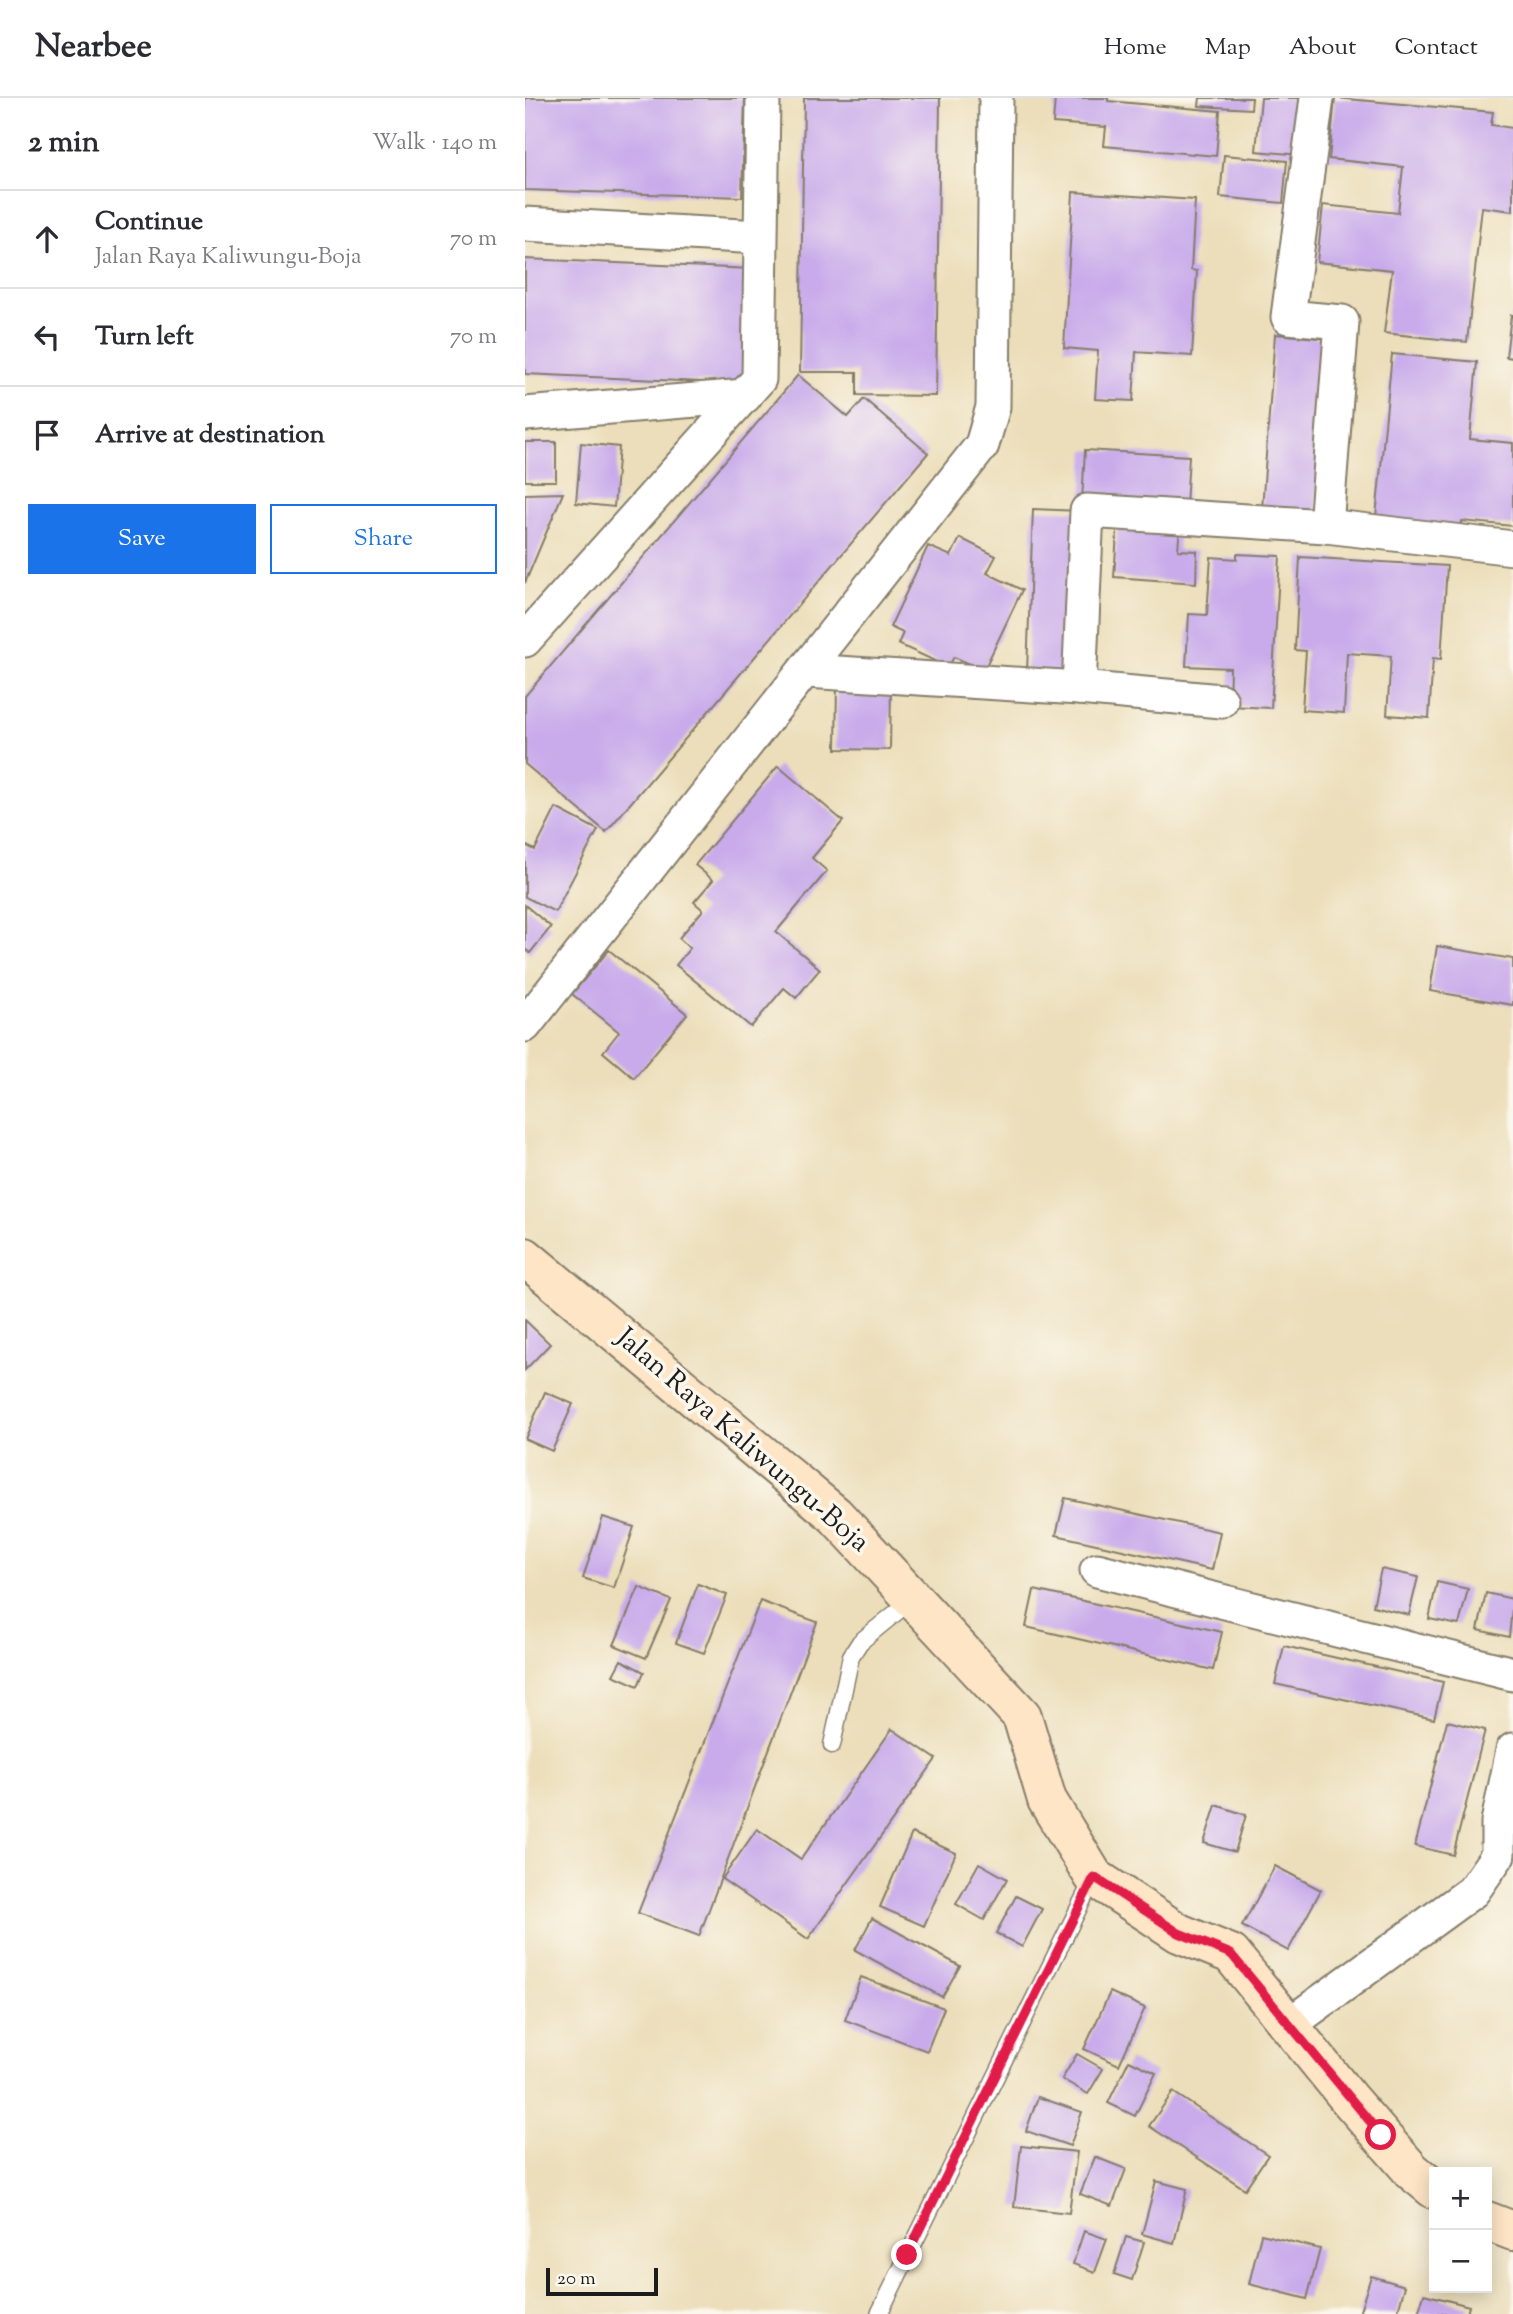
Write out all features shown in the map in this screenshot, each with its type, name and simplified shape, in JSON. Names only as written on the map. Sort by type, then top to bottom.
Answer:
[{"type":"main road","name":"Jalan Raya Kaliwungu-Boja","points":[[525,1257],[835,1515],[1022,1716],[1047,1800],[1094,1877],[1179,1933],[1231,1954],[1412,2171],[1429,2185]]},
{"type":"main road","points":[[1492,2223],[1513,2231]]},
{"type":"street","points":[[525,640],[759,379],[764,98]]},
{"type":"street","points":[[526,1020],[806,671],[982,445],[993,407],[996,98]]},
{"type":"street","points":[[1317,98],[1288,317],[1342,322],[1326,526]]},
{"type":"street","points":[[525,224],[760,237]]},
{"type":"street","points":[[525,414],[745,396]]},
{"type":"street","points":[[1079,688],[1087,511],[1326,526],[1513,548]]},
{"type":"street","points":[[806,671],[1079,688],[1221,701]]},
{"type":"street","points":[[1097,1570],[1513,1674]]},
{"type":"street","points":[[1290,2024],[1473,1891],[1498,1855],[1498,1822],[1513,1749]]},
{"type":"lane","points":[[832,1745],[851,1656],[860,1642],[914,1598]]},
{"type":"lane","points":[[879,2314],[1094,1877]]},
{"type":"building","points":[[525,98],[745,98],[742,197],[525,190]]},
{"type":"building","points":[[804,98],[940,98],[936,396],[857,395],[857,372],[800,372]]},
{"type":"building","points":[[1055,98],[1108,98],[1108,101],[1220,111],[1216,156],[1104,146],[1106,127],[1053,123]]},
{"type":"building","points":[[1200,98],[1252,98],[1251,109],[1199,106]]},
{"type":"building","points":[[1261,98],[1306,98],[1301,155],[1256,151]]},
{"type":"building","points":[[1335,98],[1493,112],[1491,125],[1513,128],[1513,211],[1482,207],[1467,342],[1384,333],[1392,270],[1317,262],[1323,205],[1398,213],[1403,167],[1329,159]]},
{"type":"building","points":[[1224,155],[1287,161],[1283,203],[1220,197]]},
{"type":"building","points":[[1073,192],[1195,200],[1191,270],[1197,271],[1192,356],[1136,352],[1133,401],[1095,399],[1098,351],[1064,348]]},
{"type":"building","points":[[525,259],[752,269],[747,384],[525,374]]},
{"type":"building","points":[[1513,315],[1513,358],[1506,357]]},
{"type":"building","points":[[1275,334],[1329,339],[1316,513],[1262,509]]},
{"type":"building","points":[[1392,354],[1477,362],[1470,439],[1513,443],[1513,526],[1462,521],[1460,536],[1375,527]]},
{"type":"building","points":[[798,375],[848,417],[864,399],[928,453],[606,832],[525,764],[525,696]]},
{"type":"building","points":[[525,442],[556,442],[556,481],[525,481]]},
{"type":"building","points":[[581,443],[619,447],[614,507],[576,503]]},
{"type":"building","points":[[1085,450],[1189,456],[1186,506],[1082,501]]},
{"type":"building","points":[[563,493],[525,583],[525,494]]},
{"type":"building","points":[[1033,509],[1080,511],[1075,673],[1027,672]]},
{"type":"building","points":[[1118,519],[1180,524],[1178,550],[1197,551],[1196,583],[1114,577]]},
{"type":"building","points":[[960,538],[996,556],[987,573],[1022,590],[984,670],[954,657],[948,667],[898,644],[903,633],[890,627],[928,546],[951,556]]},
{"type":"building","points":[[1237,554],[1280,556],[1271,708],[1229,706],[1230,668],[1186,666],[1189,614],[1207,615],[1211,557],[1237,559]]},
{"type":"building","points":[[1300,557],[1447,566],[1441,659],[1433,658],[1429,718],[1387,715],[1391,656],[1347,653],[1344,713],[1302,710],[1306,651],[1295,650]]},
{"type":"building","points":[[837,681],[891,682],[890,750],[836,749]]},
{"type":"building","points":[[778,766],[843,821],[812,858],[827,871],[776,932],[820,969],[796,998],[784,988],[751,1027],[676,965],[690,948],[679,938],[703,910],[694,902],[713,880],[695,865]]},
{"type":"building","points":[[556,808],[598,830],[555,912],[525,897],[525,845],[535,850]]},
{"type":"building","points":[[525,905],[551,927],[530,953],[525,949]]},
{"type":"building","points":[[1437,946],[1513,959],[1513,1005],[1430,991]]},
{"type":"building","points":[[609,950],[687,1014],[634,1078],[603,1052],[619,1032],[572,994]]},
{"type":"building","points":[[525,1320],[550,1344],[525,1370]]},
{"type":"building","points":[[545,1392],[573,1404],[552,1451],[525,1439]]},
{"type":"building","points":[[1065,1498],[1220,1532],[1212,1570],[1056,1535]]},
{"type":"building","points":[[603,1517],[634,1527],[614,1588],[583,1578]]},
{"type":"building","points":[[1381,1569],[1418,1577],[1409,1615],[1373,1606]]},
{"type":"building","points":[[1437,1582],[1468,1589],[1459,1625],[1429,1619]]},
{"type":"building","points":[[698,1584],[727,1595],[704,1653],[676,1643]]},
{"type":"building","points":[[639,1587],[671,1600],[646,1658],[614,1645]]},
{"type":"building","points":[[1034,1590],[1222,1632],[1213,1670],[1026,1627]]},
{"type":"building","points":[[1486,1593],[1513,1599],[1509,1637],[1478,1630]]},
{"type":"building","points":[[760,1601],[817,1622],[699,1936],[638,1913]]},
{"type":"building","points":[[1284,1646],[1443,1682],[1434,1719],[1275,1684]]},
{"type":"building","points":[[621,1660],[644,1672],[638,1686],[613,1675]]},
{"type":"building","points":[[1447,1721],[1485,1730],[1453,1855],[1415,1846]]},
{"type":"building","points":[[892,1729],[936,1759],[808,1939],[722,1879],[757,1829],[801,1859]]},
{"type":"building","points":[[1216,1805],[1246,1815],[1235,1852],[1204,1843]]},
{"type":"building","points":[[912,1833],[956,1853],[924,1926],[880,1907]]},
{"type":"building","points":[[979,1863],[1007,1879],[984,1920],[956,1904]]},
{"type":"building","points":[[1275,1866],[1321,1890],[1288,1951],[1242,1926]]},
{"type":"building","points":[[1016,1896],[1042,1909],[1022,1947],[996,1933]]},
{"type":"building","points":[[872,1918],[960,1966],[942,1997],[855,1950]]},
{"type":"building","points":[[861,1977],[944,2008],[927,2051],[845,2020]]},
{"type":"building","points":[[1110,1992],[1145,2008],[1119,2065],[1084,2049]]},
{"type":"building","points":[[1077,2054],[1103,2069],[1088,2094],[1062,2079]]},
{"type":"building","points":[[1129,2060],[1156,2073],[1135,2116],[1108,2103]]},
{"type":"building","points":[[1173,2092],[1268,2155],[1245,2189],[1149,2126]]},
{"type":"building","points":[[1038,2097],[1082,2112],[1070,2146],[1026,2131]]},
{"type":"building","points":[[1021,2146],[1077,2152],[1069,2213],[1014,2207]]},
{"type":"building","points":[[1095,2157],[1126,2169],[1112,2206],[1080,2194]]},
{"type":"building","points":[[1156,2181],[1187,2189],[1174,2243],[1142,2234]]},
{"type":"building","points":[[1084,2231],[1107,2239],[1095,2272],[1073,2264]]},
{"type":"building","points":[[1261,2234],[1320,2249],[1307,2299],[1249,2284]]},
{"type":"building","points":[[1126,2237],[1144,2242],[1132,2280],[1114,2274]]},
{"type":"building","points":[[1371,2276],[1405,2286],[1397,2314],[1359,2314]]},
{"type":"building","points":[[1424,2294],[1469,2306],[1467,2314],[1418,2314]]},
{"type":"route","points":[[907,2255],[1094,1877],[1179,1933],[1231,1954],[1381,2135]]}]
